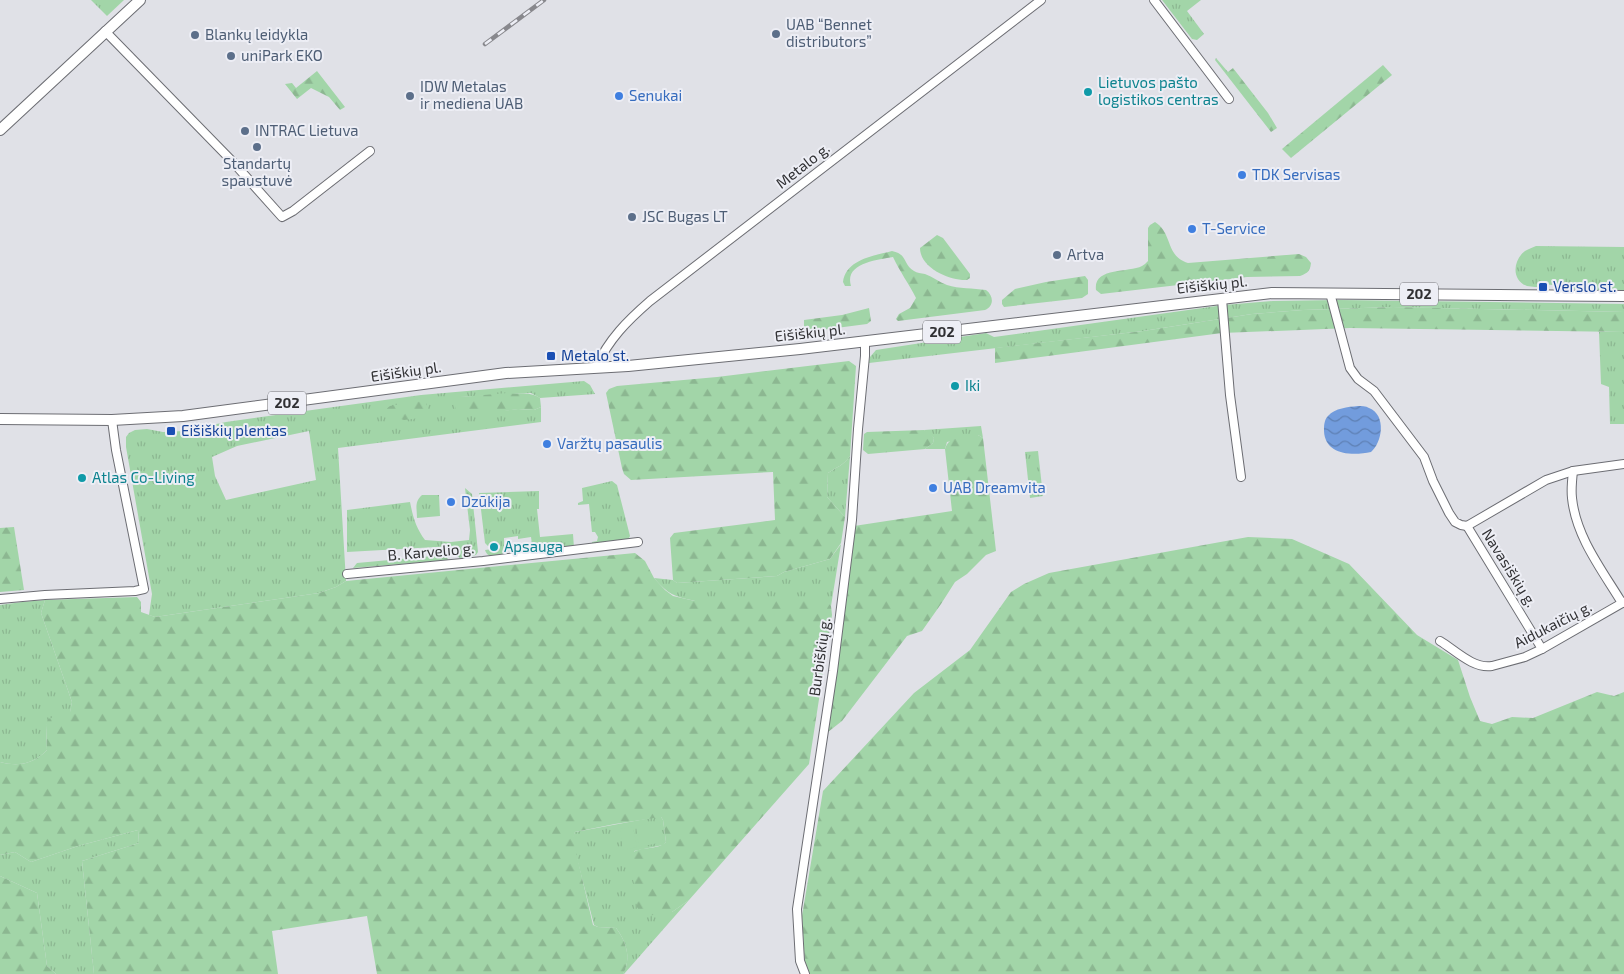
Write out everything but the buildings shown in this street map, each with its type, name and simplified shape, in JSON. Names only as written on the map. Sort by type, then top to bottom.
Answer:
[{"type":"main road","points":[[0,130],[140,0]]},
{"type":"main road","name":"Eišiškių pl.","points":[[0,418],[112,420],[183,416],[506,373],[638,365],[865,342],[1272,293],[1624,296]]},
{"type":"street","name":"Metalo g.","points":[[596,367],[604,350],[622,326],[650,301],[1041,0]]},
{"type":"street","points":[[1154,0],[1229,99]]},
{"type":"street","points":[[105,31],[232,161],[282,217],[293,211],[370,151]]},
{"type":"street","points":[[1330,293],[1350,368],[1354,375],[1374,391],[1392,413],[1424,457],[1449,514],[1456,522],[1467,526]]},
{"type":"street","points":[[1222,299],[1230,395],[1241,477]]},
{"type":"street","name":"Burbiškių g.","points":[[805,974],[800,961],[797,909],[833,671],[852,520],[865,342]]},
{"type":"street","points":[[0,599],[46,594],[135,591],[144,589],[116,450],[112,420]]},
{"type":"street","name":"Navasiškių g.","points":[[1542,649],[1467,526],[1539,484],[1573,471],[1624,464]]},
{"type":"street","points":[[1573,471],[1572,496],[1577,521],[1585,542],[1623,603]]},
{"type":"street","name":"B. Karvelio g.","points":[[347,574],[483,561],[638,542]]},
{"type":"street","name":"Aidukaičių g.","points":[[1440,641],[1475,664],[1487,667],[1525,657],[1542,649],[1623,603]]},
{"type":"green space","points":[[91,0],[124,0],[107,16]]},
{"type":"green space","points":[[1162,0],[1201,0],[1187,11],[1204,34],[1197,40],[1192,39]]},
{"type":"green space","points":[[1216,58],[1228,72],[1233,68],[1268,113],[1277,128],[1271,132],[1215,60]]},
{"type":"green space","points":[[1383,65],[1392,75],[1291,158],[1282,149]]},
{"type":"green space","points":[[317,71],[345,107],[340,110],[329,97],[311,88],[297,99],[285,84],[292,83],[296,88]]},
{"type":"green space","points":[[1155,222],[1165,232],[1176,255],[1188,263],[1299,254],[1306,257],[1311,263],[1310,268],[1307,273],[1300,276],[1247,277],[1101,294],[1096,290],[1100,278],[1106,274],[1143,266],[1148,261],[1148,228]]},
{"type":"green space","points":[[937,235],[943,238],[970,274],[970,278],[960,280],[945,276],[925,262],[920,248]]},
{"type":"green space","points":[[1536,246],[1624,247],[1624,291],[1577,291],[1575,289],[1543,284],[1543,287],[1527,286],[1516,275],[1516,264],[1525,251]]},
{"type":"green space","points":[[892,251],[901,255],[908,266],[914,271],[928,275],[947,285],[986,290],[992,298],[990,306],[985,310],[898,321],[896,319],[899,314],[910,308],[916,298],[893,257],[863,264],[852,272],[850,278],[851,286],[845,286],[843,282],[845,274],[855,263]]},
{"type":"green space","points":[[1085,276],[1088,280],[1088,294],[1082,298],[1004,307],[1002,304],[1002,300],[1015,289]]},
{"type":"green space","points":[[1339,300],[1624,304],[1624,312],[1393,307],[1303,310],[1252,314],[1143,331],[869,363],[870,357],[876,350],[986,333],[994,337],[1224,305],[1273,301]]},
{"type":"green space","points":[[1393,307],[1624,312],[1624,332],[1350,328],[1222,333],[995,363],[995,348],[1143,331],[1252,314]]},
{"type":"green space","points":[[869,308],[871,321],[867,324],[813,331],[804,328],[804,320],[842,315]]},
{"type":"green space","points":[[1599,332],[1624,332],[1624,424],[1610,424],[1609,387],[1601,384]]},
{"type":"green space","points":[[849,361],[856,366],[850,456],[843,464],[828,473],[827,497],[845,517],[841,543],[830,559],[784,572],[777,576],[677,583],[673,580],[670,538],[674,533],[775,520],[773,472],[631,480],[624,474],[622,468],[606,393],[609,389],[617,386],[717,377]]},
{"type":"green space","points":[[584,381],[590,385],[595,394],[540,398],[531,393],[461,397],[500,411],[534,410],[541,407],[541,422],[338,448],[346,581],[319,593],[155,617],[149,615],[152,594],[126,447],[126,437],[129,433],[135,430],[147,429],[163,432],[184,431],[226,422],[421,395]],"holes":[[[309,431],[316,480],[226,500],[215,476],[212,457],[237,446]]]},
{"type":"green space","points":[[507,393],[536,396],[540,398],[541,407],[534,410],[518,409],[477,415],[457,412],[454,403],[461,397]]},
{"type":"green space","points":[[416,401],[426,403],[429,411],[427,417],[404,420],[388,415],[386,409],[390,406]]},
{"type":"green space","points":[[981,426],[983,438],[978,435],[947,442],[945,449],[925,449],[933,443],[934,438],[924,430]]},
{"type":"green space","points":[[924,430],[934,438],[933,443],[925,449],[868,454],[863,450],[864,434],[867,432]]},
{"type":"green space","points":[[973,435],[983,438],[996,551],[986,555],[967,574],[955,582],[922,631],[907,636],[842,721],[828,732],[854,526],[952,511],[945,449],[953,439]]},
{"type":"green space","points":[[1038,451],[1043,496],[1030,498],[1025,452]]},
{"type":"green space","points":[[850,456],[845,517],[827,497],[828,473],[843,464]]},
{"type":"green space","points":[[612,481],[617,485],[630,536],[628,540],[592,544],[592,542],[597,541],[598,537],[595,532],[592,532],[589,504],[578,505],[578,503],[583,501],[582,488]]},
{"type":"green space","points":[[465,488],[472,494],[478,552],[476,555],[460,558],[457,556],[454,546],[347,552],[347,510],[410,502],[415,522],[425,540],[451,542],[469,540],[470,530]]},
{"type":"green space","points":[[539,491],[539,509],[537,509],[540,537],[573,534],[574,548],[533,552],[531,537],[518,539],[518,536],[504,538],[504,555],[488,555],[485,550],[500,548],[500,545],[488,546],[485,543],[479,493]]},
{"type":"green space","points":[[422,495],[439,495],[440,516],[417,518],[417,503]]},
{"type":"green space","points":[[14,527],[24,590],[0,592],[0,528]]},
{"type":"green space","points":[[1248,537],[1292,539],[1349,564],[1417,635],[1458,660],[1480,721],[1492,724],[1512,717],[1533,718],[1597,692],[1614,696],[1624,692],[1624,974],[808,974],[805,965],[802,916],[823,791],[914,693],[970,650],[1011,592],[1049,573]]},
{"type":"green space","points":[[841,544],[831,606],[826,601],[695,601],[672,594],[654,578],[673,580],[677,583],[777,576],[784,572],[830,559]]},
{"type":"green space","points":[[635,553],[645,561],[654,578],[673,596],[695,601],[827,601],[831,606],[832,615],[809,764],[689,900],[672,912],[647,916],[641,914],[637,907],[630,855],[638,850],[662,845],[666,842],[661,817],[575,832],[573,839],[593,925],[616,928],[620,933],[627,950],[626,968],[623,974],[377,974],[367,916],[272,931],[278,974],[94,974],[82,861],[139,843],[138,830],[78,846],[31,862],[15,852],[0,855],[0,762],[25,763],[42,755],[47,750],[46,725],[48,719],[70,712],[72,702],[41,613],[45,600],[137,597],[141,602],[141,612],[155,617],[319,593],[346,581]]},
{"type":"green space","points":[[444,555],[449,560],[353,568],[357,563]]},
{"type":"green space","points":[[45,600],[41,613],[72,702],[70,713],[46,725],[47,750],[42,755],[31,761],[19,764],[0,762],[0,605]]},
{"type":"green space","points":[[661,817],[663,820],[666,842],[663,845],[634,851],[672,912],[689,900],[623,974],[627,962],[627,950],[623,938],[616,928],[594,925],[572,839],[575,832]]},
{"type":"green space","points":[[660,822],[663,842],[639,847],[636,826]]},
{"type":"green space","points":[[633,827],[637,847],[623,850],[620,829]]},
{"type":"green space","points":[[138,830],[139,843],[82,861],[94,974],[56,974],[47,966],[37,893],[0,876],[0,855],[15,852],[31,862],[78,846]]},
{"type":"green space","points":[[0,876],[37,893],[47,966],[56,974],[0,974]]},
{"type":"water","points":[[1358,406],[1368,407],[1378,417],[1381,429],[1375,448],[1371,452],[1356,454],[1334,449],[1326,439],[1324,429],[1326,419],[1331,413],[1338,410]]},
{"type":"railway","points":[[485,44],[544,0]]},
{"type":"place","name":"UAB “Bennet distributors”","points":[[776,34]]},
{"type":"place","name":"Blankų leidykla","points":[[195,35]]},
{"type":"place","name":"uniPark EKO","points":[[231,56]]},
{"type":"place","name":"Lietuvos pašto logistikos centras","points":[[1088,92]]},
{"type":"place","name":"IDW Metalas ir mediena UAB","points":[[410,96]]},
{"type":"place","name":"Senukai","points":[[619,96]]},
{"type":"place","name":"INTRAC Lietuva","points":[[245,131]]},
{"type":"place","name":"Standartų spaustuvė","points":[[257,147]]},
{"type":"place","name":"TDK Servisas","points":[[1242,175]]},
{"type":"place","name":"JSC Bugas LT","points":[[632,217]]},
{"type":"place","name":"T-Service","points":[[1192,229]]},
{"type":"place","name":"Artva","points":[[1057,255]]},
{"type":"place","name":"Verslo st.","points":[[1543,287]]},
{"type":"place","name":"Metalo st.","points":[[551,356]]},
{"type":"place","name":"Iki","points":[[955,386]]},
{"type":"place","name":"Eišiškių plentas","points":[[171,431]]},
{"type":"place","name":"Varžtų pasaulis","points":[[547,444]]},
{"type":"place","name":"Atlas Co-Living","points":[[82,478]]},
{"type":"place","name":"UAB Dreamvita","points":[[933,488]]},
{"type":"place","name":"Dzūkija","points":[[451,502]]},
{"type":"place","name":"Apsauga","points":[[494,547]]}]
